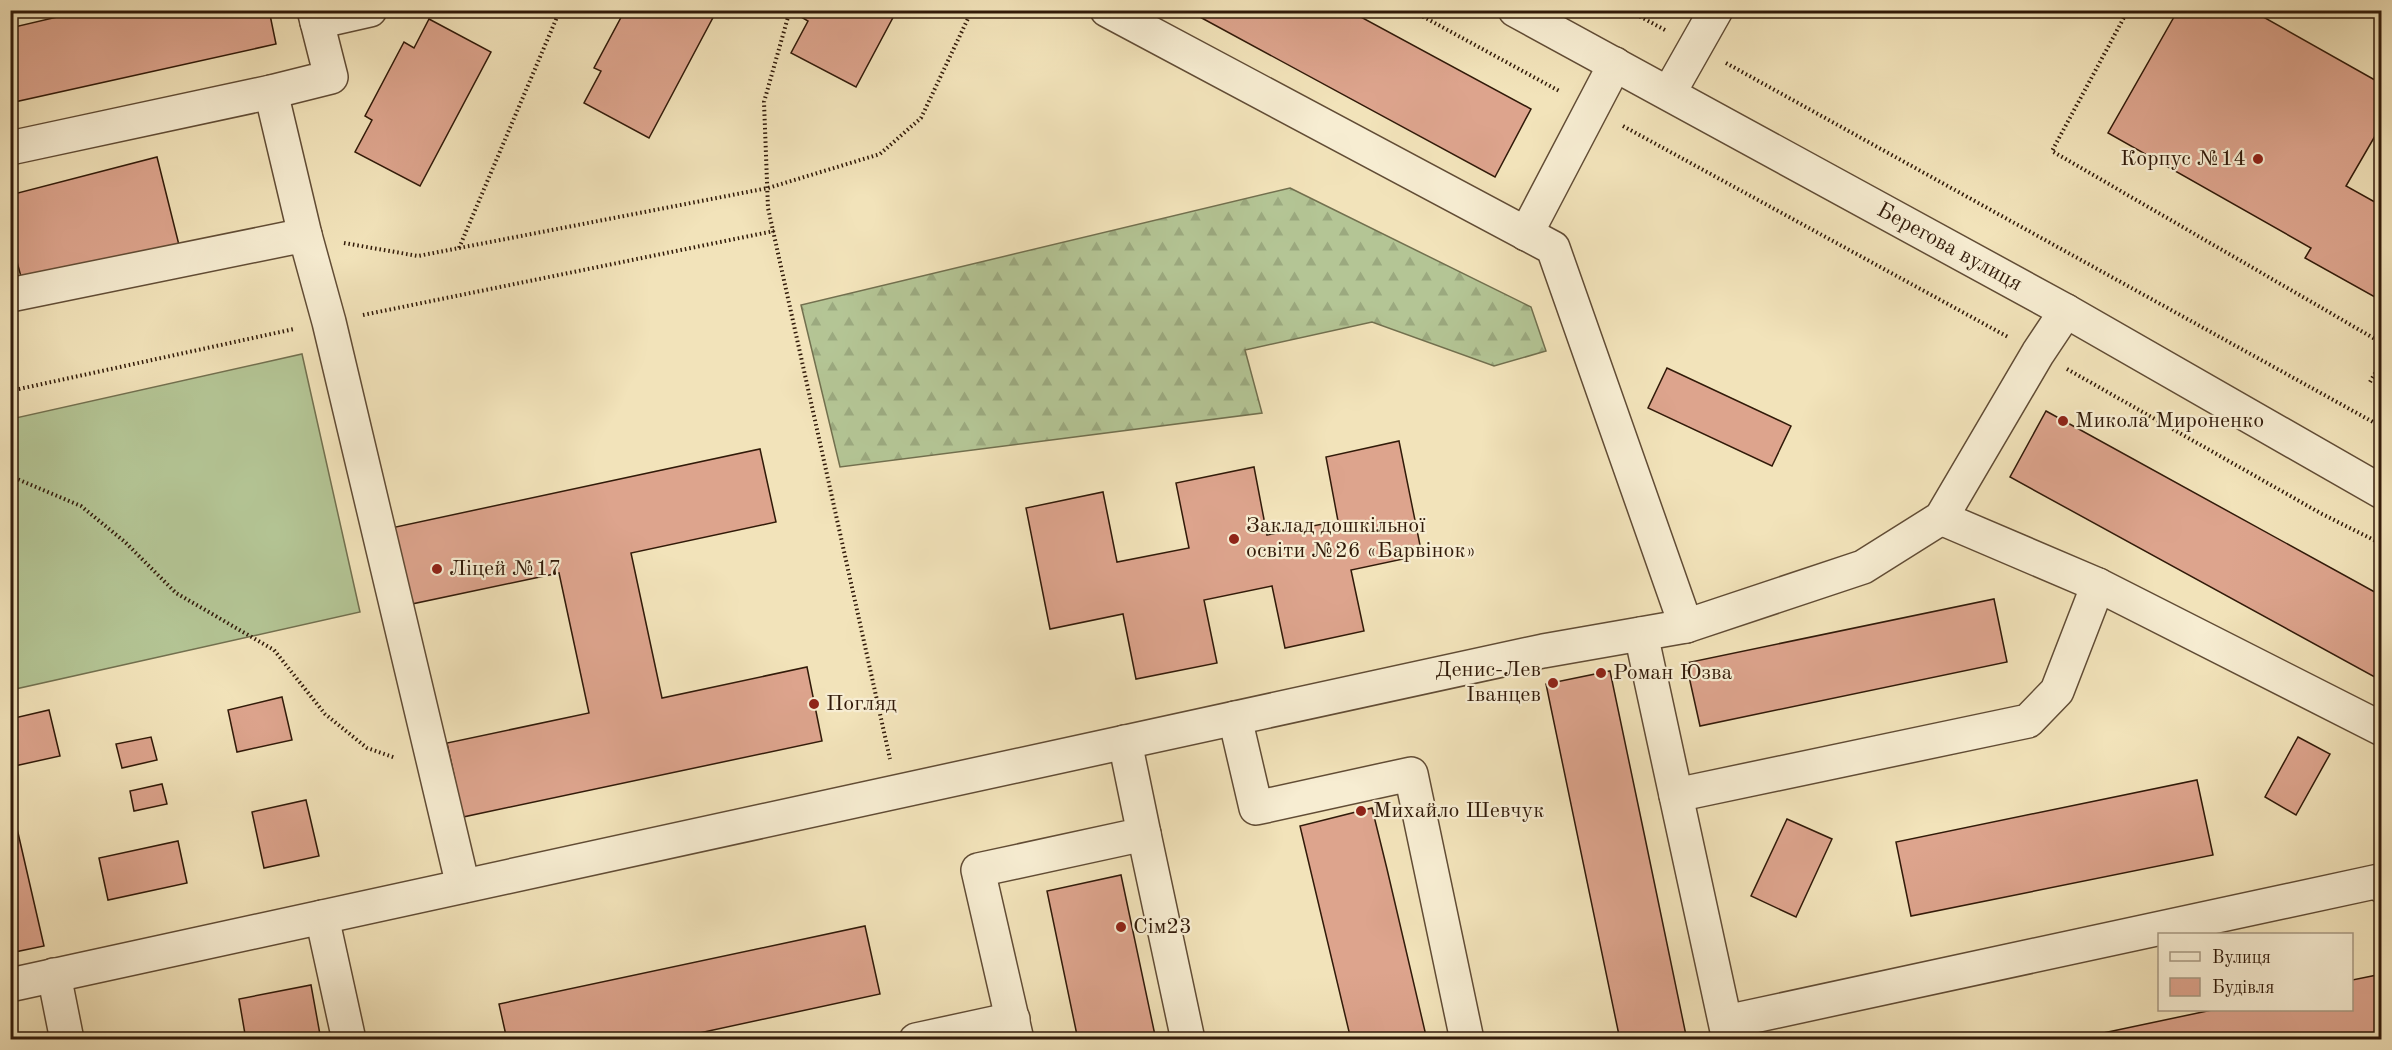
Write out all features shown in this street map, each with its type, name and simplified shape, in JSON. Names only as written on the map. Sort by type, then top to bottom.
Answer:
[{"type":"street","points":[[10,148],[271,92],[331,76],[315,16],[370,10]]},
{"type":"street","points":[[1107,10],[1552,248],[1686,626]]},
{"type":"street","name":"Берегова вулиця","points":[[1515,10],[2066,311],[2382,492]]},
{"type":"street","points":[[1669,93],[1716,10]]},
{"type":"street","points":[[1526,234],[1615,64]]},
{"type":"street","points":[[271,92],[305,235],[329,322],[463,886]]},
{"type":"street","points":[[10,295],[305,235]]},
{"type":"street","points":[[10,985],[1544,651],[1686,626],[1863,567],[1941,518],[2038,353],[2066,311]]},
{"type":"street","points":[[1941,518],[2098,585],[2382,729]]},
{"type":"street","points":[[1676,795],[2028,721],[2057,691],[2098,585]]},
{"type":"street","points":[[1641,634],[1728,1031],[2381,881]]},
{"type":"street","points":[[1235,718],[1256,808],[1411,774],[1467,1040]]},
{"type":"street","points":[[1125,742],[1188,1040]]},
{"type":"street","points":[[916,1040],[1015,1029],[978,870],[1144,834]]},
{"type":"street","points":[[322,917],[349,1040]]},
{"type":"street","points":[[54,975],[68,1040]]},
{"type":"path","points":[[459,248],[560,10]]},
{"type":"path","points":[[790,10],[764,102],[768,188],[774,231],[897,792]]},
{"type":"path","points":[[305,235],[418,256],[768,188],[880,154],[921,118],[972,10]]},
{"type":"path","points":[[1411,10],[2038,353],[2322,514],[2382,544]]},
{"type":"path","points":[[1628,10],[2382,427]]},
{"type":"path","points":[[2128,10],[2052,152],[2382,343]]},
{"type":"path","points":[[10,392],[329,322],[774,231]]},
{"type":"path","points":[[2370,382],[2382,361]]},
{"type":"path","points":[[10,476],[81,506],[126,542],[176,593],[274,650],[325,714],[367,748],[436,773]]},
{"type":"green space","points":[[1290,188],[1531,307],[1546,351],[1494,366],[1372,322],[1245,350],[1262,413],[840,467],[801,305]]},
{"type":"green space","points":[[302,354],[360,612],[11,690],[11,419]]},
{"type":"building","points":[[87,10],[269,10],[276,44],[10,103],[10,28]]},
{"type":"building","points":[[625,10],[717,10],[649,138],[584,103],[601,71],[594,68]]},
{"type":"building","points":[[804,10],[897,10],[856,87],[791,53],[808,21],[801,17]]},
{"type":"building","points":[[1187,10],[1348,10],[1531,109],[1495,177]]},
{"type":"building","name":"Корпус №14","points":[[2178,10],[2251,10],[2382,84],[2382,124],[2346,186],[2382,206],[2382,301],[2305,258],[2311,248],[2108,133]]},
{"type":"building","points":[[429,19],[491,52],[420,186],[355,152],[372,120],[365,116],[404,42],[414,48]]},
{"type":"building","points":[[157,157],[179,245],[23,284],[10,236],[10,195]]},
{"type":"building","points":[[1667,368],[1791,426],[1772,466],[1648,408]]},
{"type":"building","points":[[2046,411],[2382,596],[2382,681],[2010,477]]},
{"type":"building","points":[[1399,441],[1422,555],[1351,570],[1364,631],[1285,648],[1272,586],[1204,600],[1217,663],[1136,679],[1123,614],[1050,629],[1026,508],[1103,492],[1117,562],[1189,548],[1176,483],[1254,467],[1267,535],[1338,521],[1326,457]]},
{"type":"building","points":[[760,449],[776,522],[631,553],[662,698],[807,667],[822,741],[463,817],[447,743],[589,713],[559,573],[407,605],[391,528]]},
{"type":"building","points":[[1994,599],[2007,662],[1700,726],[1686,663]]},
{"type":"building","points":[[1610,671],[1687,1040],[1620,1040],[1546,684]]},
{"type":"building","points":[[282,697],[292,740],[237,752],[228,710]]},
{"type":"building","points":[[49,710],[60,756],[10,767],[10,719]]},
{"type":"building","points":[[151,737],[157,760],[122,768],[116,744]]},
{"type":"building","points":[[2298,737],[2330,754],[2296,815],[2265,797]]},
{"type":"building","points":[[2197,780],[2213,855],[1911,916],[1896,842]]},
{"type":"building","points":[[162,784],[167,804],[134,811],[130,791]]},
{"type":"building","points":[[10,798],[44,946],[10,953]]},
{"type":"building","points":[[306,800],[319,856],[264,868],[252,812]]},
{"type":"building","points":[[1372,808],[1427,1040],[1351,1040],[1300,826]]},
{"type":"building","points":[[1787,819],[1832,839],[1796,917],[1751,896]]},
{"type":"building","points":[[178,841],[187,883],[108,900],[99,858]]},
{"type":"building","points":[[1121,875],[1156,1040],[1078,1040],[1047,891]]},
{"type":"building","points":[[865,926],[880,994],[667,1040],[507,1040],[499,1004]]},
{"type":"building","points":[[2382,974],[2382,1040],[2070,1040],[2207,1011],[2353,1011],[2353,980]]},
{"type":"building","points":[[311,985],[321,1040],[246,1040],[239,999]]},
{"type":"place","name":"Корпус №14","points":[[2258,159]]},
{"type":"place","name":"Микола Мироненко","points":[[2063,421]]},
{"type":"place","name":"Заклад дошкільної освіти №26 «Барвінок»","points":[[1234,539]]},
{"type":"place","name":"Ліцей №17","points":[[437,569]]},
{"type":"place","name":"Роман Юзва","points":[[1601,673]]},
{"type":"place","name":"Денис-Лев Іванцев","points":[[1553,683]]},
{"type":"place","name":"Погляд","points":[[814,704]]},
{"type":"place","name":"Михайло Шевчук","points":[[1361,811]]},
{"type":"place","name":"Сім23","points":[[1121,927]]}]
